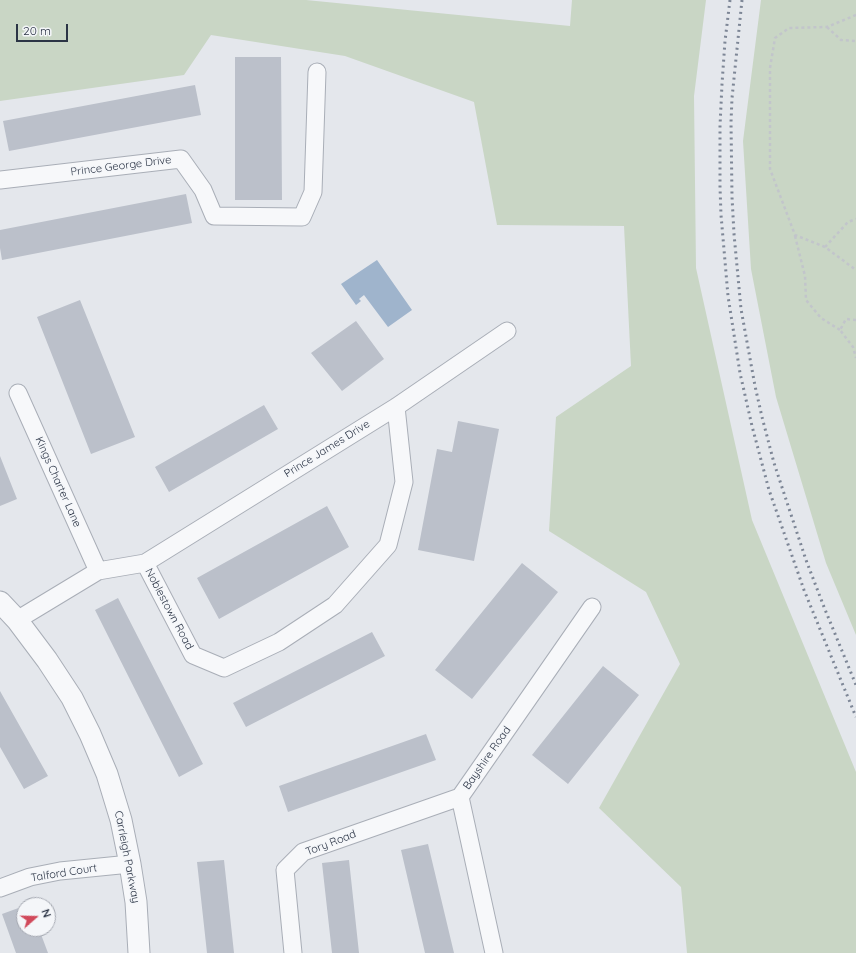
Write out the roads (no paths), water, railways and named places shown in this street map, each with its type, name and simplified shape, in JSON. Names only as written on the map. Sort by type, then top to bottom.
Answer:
[{"type":"street","name":"Prince George Drive","points":[[0,180],[181,159],[203,190],[214,216],[302,217],[313,192],[317,72]]},
{"type":"street","name":"Prince James Drive","points":[[144,563],[396,407],[507,331]]},
{"type":"street","name":"Kings Charter Lane","points":[[18,393],[98,571]]},
{"type":"street","name":"Noblestown Road","points":[[17,620],[98,571],[144,563],[193,655],[224,668],[279,642],[335,605],[388,545],[404,482],[396,407]]},
{"type":"street","name":"Carrleigh Parkway","points":[[0,602],[17,620],[51,666],[72,698],[90,734],[107,774],[121,820],[130,864],[136,902],[139,953]]},
{"type":"street","name":"Bayshire Road","points":[[494,953],[460,797],[592,607]]},
{"type":"street","name":"Tory Road","points":[[293,953],[285,870],[303,852],[460,797]]},
{"type":"street","name":"Talford Court","points":[[0,888],[30,877],[60,871],[130,864]]},
{"type":"water","points":[[377,260],[412,310],[388,327],[364,295],[359,299],[361,301],[356,305],[341,284]]},
{"type":"railway","points":[[730,0],[722,84],[720,187],[728,296],[740,373],[769,490],[804,590],[856,717]]},
{"type":"railway","points":[[742,0],[731,122],[732,197],[741,309],[755,386],[774,463],[806,560],[856,685]]}]
